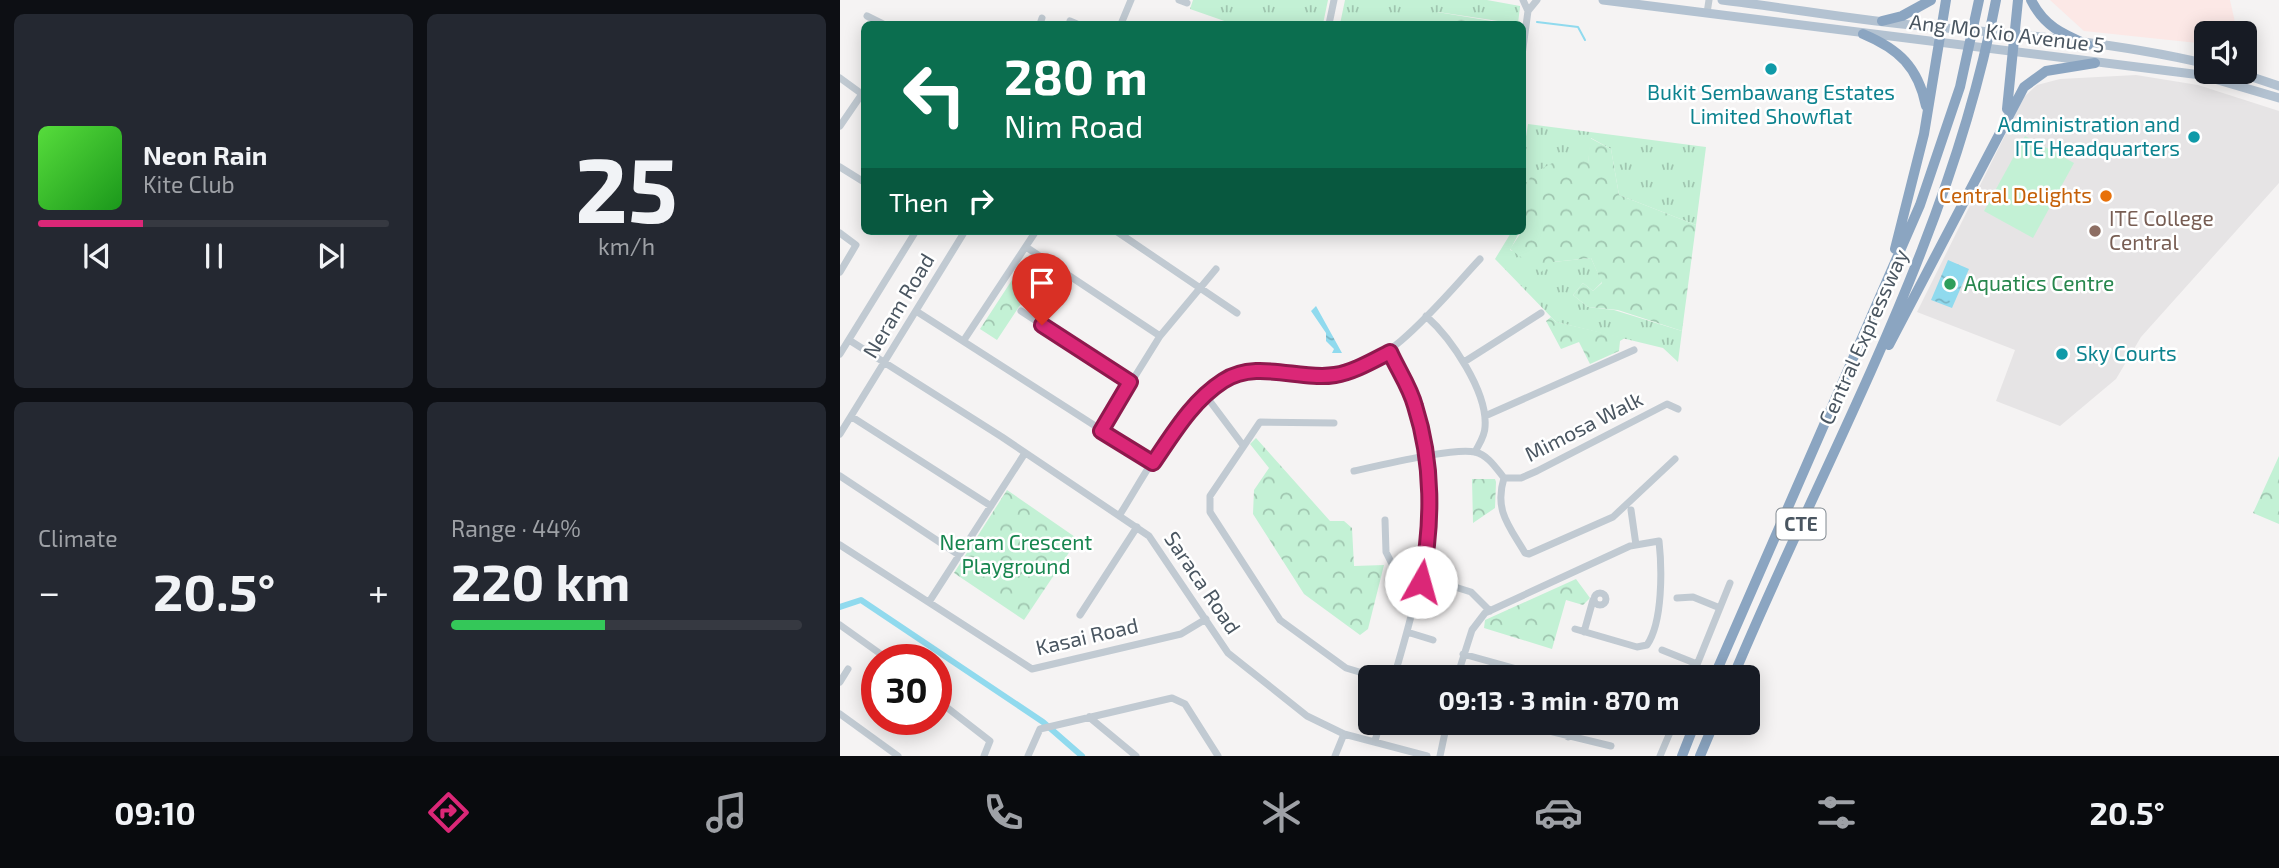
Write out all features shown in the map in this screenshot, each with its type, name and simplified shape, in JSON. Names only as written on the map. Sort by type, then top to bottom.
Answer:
[{"type":"highway","points":[[1882,21],[1902,16],[1931,0]]},
{"type":"highway","points":[[1887,282],[1927,114],[1946,0]]},
{"type":"highway","name":"Central Expressway","points":[[1719,665],[1920,205],[1961,87],[1979,0]]},
{"type":"highway","name":"Central Expressway","points":[[1738,665],[1772,583],[1909,286],[1978,90],[1996,0]]},
{"type":"highway","points":[[2007,115],[2018,0]]},
{"type":"highway","points":[[2031,0],[2041,18],[2054,30],[2088,45]]},
{"type":"highway","points":[[1863,34],[1895,50],[1912,66],[1922,90],[1927,114]]},
{"type":"highway","points":[[1871,371],[1899,327],[2007,115],[2024,87],[2046,72],[2095,63]]},
{"type":"highway","points":[[1682,756],[1690,735]]},
{"type":"highway","points":[[1700,756],[1709,735]]},
{"type":"main road","name":"Ang Mo Kio Avenue 5","points":[[1603,0],[2200,75],[2279,98]]},
{"type":"main road","name":"Ang Mo Kio Avenue 5","points":[[1722,0],[1882,21],[2015,33],[2194,61]]},
{"type":"main road","points":[[2257,79],[2279,86]]},
{"type":"street","points":[[1122,21],[1131,0]]},
{"type":"street","points":[[1330,21],[1334,0]]},
{"type":"street","points":[[1523,0],[1528,11]]},
{"type":"street","points":[[1526,26],[1528,11],[1537,0]]},
{"type":"street","points":[[1707,13],[1709,0]]},
{"type":"street","points":[[1721,15],[1722,0]]},
{"type":"street","points":[[1732,17],[1734,1]]},
{"type":"street","points":[[867,16],[877,21]]},
{"type":"street","points":[[840,78],[861,91]]},
{"type":"street","points":[[840,126],[861,95]]},
{"type":"street","points":[[841,170],[861,180]]},
{"type":"street","points":[[840,233],[855,242],[840,272]]},
{"type":"street","points":[[840,354],[914,235]]},
{"type":"street","name":"Neram Road","points":[[840,434],[963,235]]},
{"type":"street","points":[[964,340],[1034,235]]},
{"type":"street","points":[[1122,235],[1237,313]]},
{"type":"street","points":[[1026,247],[1160,336]]},
{"type":"street","points":[[1119,516],[1192,408],[1223,381],[1240,374],[1277,371],[1335,375],[1390,352],[1480,258]]},
{"type":"street","points":[[1101,431],[1160,336],[1216,269]]},
{"type":"street","points":[[916,311],[1153,463]]},
{"type":"street","points":[[1021,311],[1130,382]]},
{"type":"street","points":[[1464,362],[1541,313]]},
{"type":"street","points":[[1354,471],[1426,457],[1475,452],[1484,435],[1485,416],[1464,362],[1451,340],[1426,316]]},
{"type":"street","name":"Saraca Road","points":[[849,340],[1137,527],[1163,553],[1228,653],[1246,671],[1307,716],[1343,734],[1375,740],[1427,756]]},
{"type":"street","points":[[1485,416],[1634,350]]},
{"type":"street","points":[[1390,352],[1415,405],[1426,457],[1430,499],[1422,579],[1397,665]]},
{"type":"street","points":[[1206,396],[1242,444]]},
{"type":"street","name":"Mimosa Walk","points":[[1504,478],[1521,478],[1537,471],[1667,404],[1678,409]]},
{"type":"street","points":[[852,416],[991,506]]},
{"type":"street","points":[[1334,423],[1261,421],[1242,444],[1210,496],[1210,512],[1280,620],[1346,668],[1358,672]]},
{"type":"street","name":"Mimosa Walk","points":[[1475,452],[1490,460],[1504,478]]},
{"type":"street","points":[[929,602],[1026,453]]},
{"type":"street","name":"Mimosa Walk","points":[[1504,478],[1499,500],[1512,532],[1525,553],[1529,554],[1613,517],[1675,459]]},
{"type":"street","points":[[840,476],[959,555]]},
{"type":"street","points":[[1631,510],[1636,545]]},
{"type":"street","points":[[1385,520],[1386,552],[1390,564],[1422,579],[1471,592],[1490,611]]},
{"type":"street","points":[[1080,615],[1137,527]]},
{"type":"street","points":[[1460,665],[1475,624],[1490,611],[1636,545],[1660,541],[1662,573],[1650,642],[1637,647],[1580,631],[1593,600]]},
{"type":"street","name":"Kasai Road","points":[[840,545],[1032,669],[1181,634],[1206,619]]},
{"type":"street","points":[[1662,650],[1697,664],[1730,583]]},
{"type":"street","points":[[1677,598],[1693,597],[1720,608]]},
{"type":"street","points":[[840,625],[868,644]]},
{"type":"street","points":[[1407,632],[1433,640]]},
{"type":"street","points":[[1463,654],[1502,665]]},
{"type":"street","points":[[840,682],[848,669]]},
{"type":"street","points":[[1028,756],[1040,729],[1172,698],[1179,699],[1217,753],[1207,756]]},
{"type":"street","points":[[952,711],[990,741],[984,756]]},
{"type":"street","points":[[840,714],[898,756]]},
{"type":"street","points":[[1089,717],[1136,756]]},
{"type":"street","points":[[1335,756],[1343,734]]},
{"type":"street","points":[[1375,740],[1376,735]]},
{"type":"street","points":[[1440,756],[1444,735]]},
{"type":"street","points":[[1561,735],[1611,746]]},
{"type":"street","points":[[1660,756],[1669,735]]},
{"type":"shaded area","points":[[2050,0],[2230,0],[2235,21],[2194,21],[2194,43],[2084,31]]},
{"type":"shaded area","name":"ITE College Central","points":[[2136,75],[2198,85],[2279,111],[2279,183],[2141,337],[2116,379],[2060,426],[1996,401],[2015,350],[1917,312],[2024,97],[2037,85],[2060,79]]},
{"type":"green space","points":[[1193,0],[1328,0],[1324,21],[1224,21],[1190,9]]},
{"type":"green space","points":[[1345,0],[1487,0],[1520,6],[1518,21],[1498,21],[1438,12],[1438,21],[1341,21]]},
{"type":"green space","points":[[1437,12],[1492,21],[1438,21]]},
{"type":"green space","points":[[1528,124],[1706,147],[1696,225],[1619,195],[1611,149],[1591,138],[1588,164],[1526,222]]},
{"type":"green space","points":[[2025,136],[2074,163],[2033,238],[1984,211]]},
{"type":"green space","points":[[1590,138],[1611,149],[1619,195],[1696,225],[1682,331],[1618,310],[1588,307],[1573,295],[1583,283],[1593,291],[1602,283],[1591,258],[1553,262],[1541,272],[1510,249],[1519,235],[1526,235],[1526,203],[1530,175],[1569,154],[1588,163]]},
{"type":"green space","points":[[1510,235],[1518,235],[1510,250],[1553,262],[1591,258],[1602,282],[1593,291],[1583,283],[1573,295],[1588,307],[1614,310],[1682,331],[1678,362],[1663,348],[1556,322],[1495,259]]},
{"type":"green space","points":[[1031,256],[1046,266],[997,340],[980,329],[1027,257]]},
{"type":"green space","points":[[1551,317],[1556,322],[1625,338],[1620,341],[1619,351],[1590,364],[1579,342],[1561,349],[1546,321]]},
{"type":"green space","points":[[1256,438],[1330,521],[1344,521],[1352,528],[1354,566],[1384,565],[1368,629],[1360,635],[1304,594],[1253,514],[1254,490],[1269,468],[1250,444]]},
{"type":"green space","points":[[2279,456],[2279,524],[2253,513]]},
{"type":"green space","points":[[1472,479],[1495,479],[1496,482],[1495,508],[1473,523]]},
{"type":"green space","name":"Neram Crescent Playground","points":[[1007,490],[1078,539],[1024,620],[954,573]]},
{"type":"green space","points":[[1576,579],[1590,598],[1583,605],[1566,600],[1552,649],[1484,628],[1485,620]]},
{"type":"water","name":"Aquatics Centre","points":[[1948,260],[1969,269],[1952,308],[1931,300]]},
{"type":"water","points":[[1316,306],[1342,353],[1332,353],[1334,349],[1326,341],[1326,333],[1311,311]]},
{"type":"waterway","points":[[1537,22],[1578,27],[1585,40]]},
{"type":"waterway","points":[[840,607],[861,600],[1043,722],[1082,756]]},
{"type":"place","name":"Bukit Sembawang Estates Limited Showflat","points":[[1771,69]]},
{"type":"place","name":"Administration and ITE Headquarters","points":[[2194,137]]},
{"type":"place","name":"Central Delights","points":[[2106,196]]},
{"type":"place","name":"ITE College Central","points":[[2095,231]]},
{"type":"place","name":"Aquatics Centre","points":[[1950,284]]},
{"type":"place","name":"Sky Courts","points":[[2062,354]]},
{"type":"route","points":[[1042,325],[1130,382],[1101,431],[1153,463],[1192,408],[1223,381],[1240,374],[1277,371],[1335,375],[1390,352],[1415,405],[1426,457],[1430,499],[1421,582]]}]
